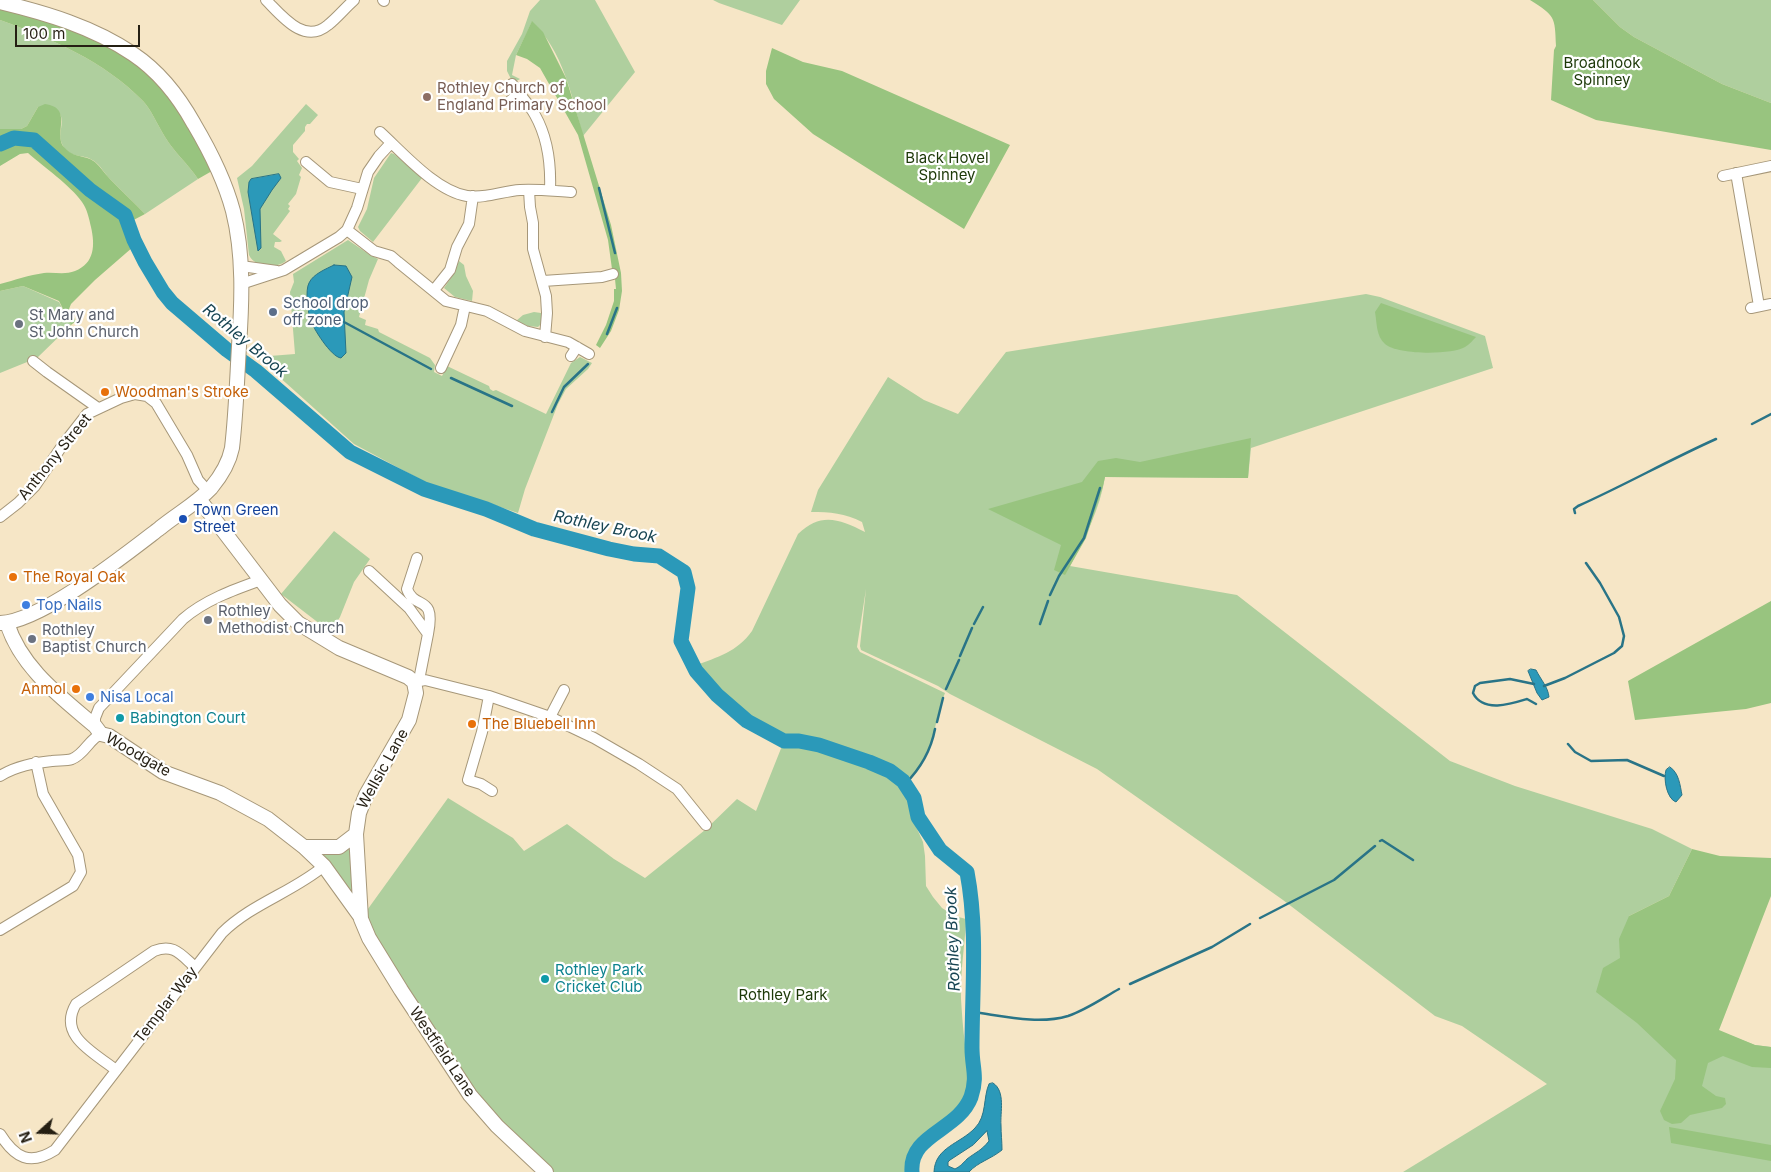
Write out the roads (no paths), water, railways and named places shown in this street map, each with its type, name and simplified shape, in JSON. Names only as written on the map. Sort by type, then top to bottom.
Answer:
[{"type":"street","points":[[266,0],[293,26],[308,31],[327,26],[354,0]]},
{"type":"street","points":[[0,2],[62,19],[98,35],[133,54],[149,66],[166,83],[183,105],[198,130],[224,183],[233,210],[241,266],[238,378],[231,453],[224,469],[203,495],[131,551],[70,592],[28,616],[3,623]]},
{"type":"street","points":[[512,84],[535,115],[543,132],[549,154],[550,190]]},
{"type":"street","points":[[510,101],[519,94]]},
{"type":"street","points":[[380,132],[426,174],[445,188],[458,194],[473,196],[529,190],[571,192]]},
{"type":"street","points":[[241,284],[282,272],[339,237],[347,230],[357,208],[365,178],[371,166],[391,143]]},
{"type":"street","points":[[1722,176],[1771,166]]},
{"type":"street","points":[[308,168],[333,184],[362,189]]},
{"type":"street","points":[[1736,173],[1755,307],[1771,304]]},
{"type":"street","points":[[529,190],[533,223],[533,249],[543,281],[547,304],[545,336]]},
{"type":"street","points":[[434,290],[450,270],[457,247],[470,224],[473,196]]},
{"type":"street","points":[[347,230],[374,251],[394,258],[446,301],[487,311],[525,331],[558,339],[589,354]]},
{"type":"street","points":[[241,266],[282,272]]},
{"type":"street","points":[[543,281],[602,281],[613,274]]},
{"type":"street","points":[[440,362],[461,325],[465,306]]},
{"type":"street","points":[[571,356],[577,347]]},
{"type":"street","points":[[33,361],[98,408]]},
{"type":"street","name":"Anthony Street","points":[[0,518],[35,486],[87,414],[125,396],[135,394],[150,398],[159,409],[187,455],[203,495]]},
{"type":"street","points":[[203,495],[260,580],[286,612],[303,627],[329,643],[417,681],[489,696],[550,717],[594,738],[639,764],[676,789],[706,825]]},
{"type":"street","points":[[413,562],[407,589],[412,596],[425,605],[431,620],[417,681]]},
{"type":"street","points":[[369,571],[409,608],[428,634]]},
{"type":"street","points":[[0,776],[18,767],[36,762],[73,758],[81,754],[98,730],[95,718],[99,708],[182,619],[218,597],[260,580]]},
{"type":"street","name":"Woodgate","points":[[3,623],[18,648],[42,680],[98,730],[164,772],[210,789],[254,810],[268,819],[304,847],[324,866],[360,916]]},
{"type":"street","name":"Wellsic Lane","points":[[360,916],[356,834],[359,812],[366,795],[409,720],[417,681]]},
{"type":"street","points":[[550,717],[564,690]]},
{"type":"street","points":[[489,696],[482,732],[468,780],[481,784],[492,791]]},
{"type":"street","points":[[0,930],[73,886],[81,872],[78,855],[43,794],[36,762]]},
{"type":"street","points":[[304,847],[339,847],[356,834]]},
{"type":"street","name":"Templar Way","points":[[0,1134],[18,1155],[26,1159],[40,1158],[55,1150],[222,934],[254,910],[324,866]]},
{"type":"street","name":"Westfield Lane","points":[[360,916],[369,938],[470,1095],[497,1126],[546,1172]]},
{"type":"street","points":[[116,1070],[77,1039],[72,1032],[71,1013],[76,1004],[162,947],[171,948],[195,967]]},
{"type":"water","points":[[279,174],[281,178],[260,209],[261,248],[258,251],[248,192],[249,182],[251,179]]},
{"type":"water","points":[[334,265],[346,266],[352,277],[344,312],[346,353],[341,358],[332,353],[315,329],[310,319],[307,301],[308,286],[313,277]]},
{"type":"water","points":[[1531,669],[1536,670],[1546,687],[1549,697],[1542,700],[1537,693],[1528,671]]},
{"type":"water","points":[[1670,767],[1680,783],[1682,795],[1676,802],[1670,797],[1665,783],[1666,770]]},
{"type":"water","points":[[993,1083],[1000,1091],[1002,1150],[969,1172],[934,1172],[935,1164],[943,1151],[969,1133],[979,1123],[989,1084]],"holes":[[[987,1131],[989,1141],[957,1168],[948,1166],[950,1160],[973,1145]]]},
{"type":"waterway","name":"Rothley Brook","points":[[0,144],[14,138],[34,140],[90,190],[125,215],[134,240],[145,262],[172,303],[227,350],[256,371],[350,452],[424,489],[486,509],[534,529],[609,549],[659,556],[684,572],[688,588],[681,641],[696,671],[717,695],[747,721],[784,741],[799,741],[819,745],[869,762],[890,771],[903,781],[914,798],[918,817],[940,850],[967,872],[974,960],[972,1048],[974,1078],[971,1097],[965,1108],[956,1118],[918,1149],[913,1159],[912,1172]]},
{"type":"waterway","points":[[599,188],[615,253]]},
{"type":"waterway","points":[[607,334],[617,308]]},
{"type":"waterway","points":[[344,322],[431,369]]},
{"type":"waterway","points":[[552,412],[564,387],[588,364]]},
{"type":"waterway","points":[[451,378],[512,406]]},
{"type":"waterway","points":[[1752,424],[1771,414]]},
{"type":"waterway","points":[[1575,513],[1574,509],[1578,506],[1716,439]]},
{"type":"waterway","points":[[1050,595],[1059,576],[1084,538],[1100,488]]},
{"type":"waterway","points":[[1544,686],[1565,678],[1614,653],[1622,646],[1624,636],[1619,617],[1600,583],[1586,563]]},
{"type":"waterway","points":[[1040,624],[1048,601]]},
{"type":"waterway","points":[[974,624],[983,607]]},
{"type":"waterway","points":[[960,656],[972,628]]},
{"type":"waterway","points":[[946,689],[959,660]]},
{"type":"waterway","points":[[1534,684],[1510,679],[1480,683],[1475,686],[1473,693],[1483,703],[1490,705],[1506,705],[1527,699],[1536,704]]},
{"type":"waterway","points":[[937,722],[943,698]]},
{"type":"waterway","points":[[905,784],[924,759],[935,729]]},
{"type":"waterway","points":[[1568,744],[1575,752],[1591,761],[1627,760],[1664,776]]},
{"type":"waterway","points":[[1380,841],[1382,840],[1413,860]]},
{"type":"waterway","points":[[1260,918],[1334,880],[1375,846]]},
{"type":"waterway","points":[[1130,984],[1212,947],[1250,924]]},
{"type":"waterway","points":[[973,1012],[1020,1019],[1057,1019],[1081,1011],[1119,989]]},
{"type":"place","name":"Rothley Church of England Primary School","points":[[427,97]]},
{"type":"place","name":"School drop off zone","points":[[273,312]]},
{"type":"place","name":"St Mary and St John Church","points":[[19,324]]},
{"type":"place","name":"Woodman's Stroke","points":[[105,392]]},
{"type":"place","name":"Town Green Street","points":[[183,519]]},
{"type":"place","name":"The Royal Oak","points":[[13,577]]},
{"type":"place","name":"Top Nails","points":[[26,605]]},
{"type":"place","name":"Rothley Methodist Church","points":[[208,620]]},
{"type":"place","name":"Rothley Baptist Church","points":[[32,639]]},
{"type":"place","name":"Anmol","points":[[76,689]]},
{"type":"place","name":"Nisa Local","points":[[90,697]]},
{"type":"place","name":"Babington Court","points":[[120,718]]},
{"type":"place","name":"The Bluebell Inn","points":[[472,724]]},
{"type":"place","name":"Rothley Park Cricket Club","points":[[545,979]]},
{"type":"park label","name":"Broadnook Spinney","points":[[1602,72]]},
{"type":"park label","name":"Black Hovel Spinney","points":[[947,166]]},
{"type":"park label","name":"Rothley Park","points":[[783,995]]}]
